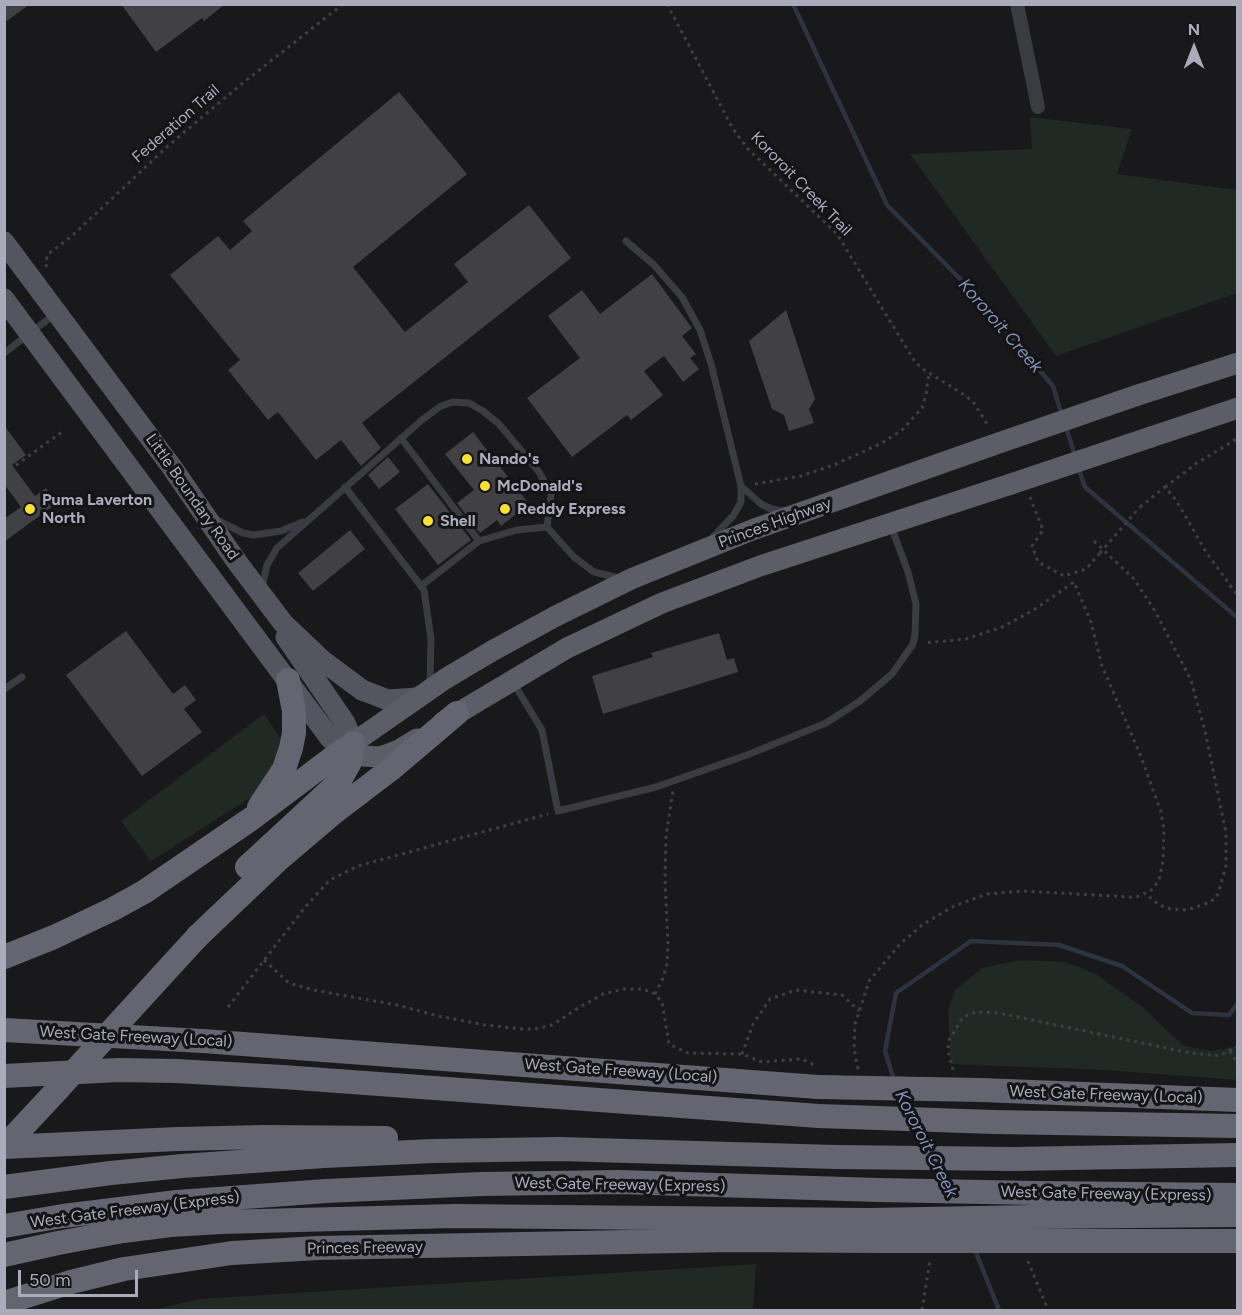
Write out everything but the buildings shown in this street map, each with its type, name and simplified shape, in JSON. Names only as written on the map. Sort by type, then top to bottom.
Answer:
[{"type":"highway","name":"Princes Highway","points":[[349,749],[423,694],[533,628],[631,579],[807,510],[1138,395],[1238,363]]},
{"type":"highway","points":[[349,749],[370,757],[387,754],[417,740],[457,712],[567,648],[662,603],[760,566],[1238,408]]},
{"type":"highway","points":[[533,628],[540,645],[567,648]]},
{"type":"highway","points":[[251,819],[279,777],[291,748],[294,711],[288,680]]},
{"type":"highway","points":[[4,1147],[198,936],[286,853],[350,799],[391,769],[457,712]]},
{"type":"highway","points":[[4,957],[54,937],[144,892],[349,749]]},
{"type":"highway","points":[[198,936],[206,918],[224,891],[339,782],[349,749]]},
{"type":"highway","name":"West Gate Freeway (Local)","points":[[4,1030],[215,1041],[818,1081],[1238,1100]]},
{"type":"highway","points":[[4,1076],[118,1070],[176,1071],[819,1116],[994,1122],[1238,1126]]},
{"type":"highway","points":[[4,1147],[166,1139],[276,1137],[436,1138],[559,1149]]},
{"type":"highway","name":"West Gate Freeway (Express)","points":[[4,1187],[111,1173],[324,1156],[559,1149],[836,1157],[1013,1159],[1238,1155]]},
{"type":"highway","name":"West Gate Freeway (Express)","points":[[4,1226],[177,1202],[326,1191],[481,1184],[619,1182],[878,1190],[1238,1195]]},
{"type":"highway","points":[[221,1222],[731,1240],[874,1231],[1032,1217],[1238,1215]]},
{"type":"highway","points":[[4,1255],[123,1231],[171,1225],[454,1216],[874,1231],[1042,1241],[1238,1241]]},
{"type":"highway","name":"Princes Freeway","points":[[4,1303],[71,1282],[124,1269],[232,1253],[330,1248],[731,1240]]},
{"type":"main road","name":"Little Boundary Road","points":[[4,242],[171,466],[267,602],[314,653],[355,686],[384,699],[398,700],[423,694]]},
{"type":"main road","name":"Little Boundary Road","points":[[4,299],[330,738],[349,749]]},
{"type":"main road","points":[[267,602],[294,652],[345,723],[349,749]]},
{"type":"street","points":[[1017,4],[1038,107]]},
{"type":"lane","points":[[626,241],[654,265],[682,297],[700,330],[711,364],[741,486],[741,502],[733,516],[697,552]]},
{"type":"lane","points":[[4,353],[57,313]]},
{"type":"lane","points":[[267,602],[265,570],[271,556],[307,520],[423,419],[441,406],[453,402],[469,403],[483,411],[498,424],[538,472],[551,494],[547,527],[574,557],[588,569],[608,577],[631,579]]},
{"type":"lane","points":[[401,438],[479,542]]},
{"type":"lane","points":[[741,486],[761,504],[771,509],[807,510]]},
{"type":"lane","points":[[345,487],[421,586],[426,598],[432,663],[423,694]]},
{"type":"lane","points":[[202,512],[243,533],[254,535],[281,531],[307,520]]},
{"type":"lane","points":[[512,679],[542,730],[558,811],[676,780],[747,755],[826,723],[860,701],[892,674],[913,644],[916,604],[908,572],[890,523]]},
{"type":"lane","points":[[421,586],[479,542],[518,530],[547,527]]},
{"type":"lane","points":[[4,689],[22,677]]},
{"type":"path","name":"Federation Trail","points":[[42,271],[46,267],[49,253],[72,236],[168,146],[239,86],[343,4]]},
{"type":"path","name":"Kororoit Creek Trail","points":[[667,4],[734,129],[748,148],[837,234],[915,362],[929,373],[922,408],[902,430],[882,443],[834,465],[801,476],[741,486]]},
{"type":"path","points":[[4,474],[63,431]]},
{"type":"path","points":[[1100,553],[1140,507],[1197,463],[1238,438]]},
{"type":"path","points":[[1165,487],[1176,500],[1206,552],[1238,596]]},
{"type":"path","points":[[1094,541],[1134,579],[1165,629],[1191,680],[1205,731],[1226,833],[1226,866],[1218,894],[1211,903],[1186,910],[1170,909],[1159,905],[1146,893]]},
{"type":"path","points":[[858,1069],[854,1048],[855,1024],[869,981],[900,944],[922,925],[954,906],[987,894],[1022,891],[1131,897],[1153,889],[1161,871],[1164,845],[1161,812],[1140,754],[1102,666],[1092,622],[1074,582],[1032,611],[1002,627],[966,639],[913,644]]},
{"type":"path","points":[[655,994],[667,964],[666,836],[676,780]]},
{"type":"path","points":[[228,1007],[306,906],[330,880],[358,866],[558,811]]},
{"type":"path","points":[[264,960],[289,983],[313,990],[397,1005],[485,1025],[523,1029],[552,1025],[603,994],[623,988],[643,988],[655,994],[662,1002],[669,1044],[688,1053],[742,1054],[762,1062],[795,1059],[807,1061],[811,1063],[818,1081]]},
{"type":"path","points":[[742,1054],[753,1024],[770,999],[796,990],[842,995],[859,1011]]},
{"type":"path","points":[[1169,1049],[1219,1056],[1238,1046]]},
{"type":"path","points":[[1230,1051],[1238,1064]]},
{"type":"path","points":[[922,1311],[930,1260]]},
{"type":"shaded area","points":[[1030,117],[1132,129],[1117,174],[1237,190],[1237,293],[1056,356],[910,154],[1032,149]]},
{"type":"shaded area","points":[[264,714],[285,745],[256,794],[151,861],[121,821]]},
{"type":"shaded area","points":[[1020,960],[1065,962],[1094,973],[1140,1005],[1184,1046],[1213,1051],[1237,1046],[1237,1080],[1105,1070],[951,1064],[948,1011],[955,990],[982,968]]},
{"type":"shaded area","points":[[756,1264],[753,1310],[153,1310],[199,1299]]},
{"type":"waterway","name":"Kororoit Creek","points":[[793,4],[887,205],[972,291],[1053,386],[1062,416]]},
{"type":"waterway","name":"Kororoit Creek","points":[[1066,427],[1075,456]]},
{"type":"waterway","name":"Kororoit Creek","points":[[1078,467],[1085,487],[1238,618]]},
{"type":"waterway","name":"Kororoit Creek","points":[[894,1080],[885,1051],[896,993],[971,941],[1059,945],[1122,966],[1192,1013],[1229,1015],[1238,1003]]},
{"type":"waterway","name":"Kororoit Creek","points":[[914,1126],[928,1150]]},
{"type":"waterway","name":"Kororoit Creek","points":[[937,1165],[948,1184]]},
{"type":"waterway","name":"Kororoit Creek","points":[[975,1250],[999,1310]]},
{"type":"place","name":"Nando's","points":[[467,459]]},
{"type":"place","name":"McDonald's","points":[[485,486]]},
{"type":"place","name":"Puma Laverton North","points":[[30,509]]},
{"type":"place","name":"Reddy Express","points":[[505,509]]},
{"type":"place","name":"Shell","points":[[428,521]]}]
